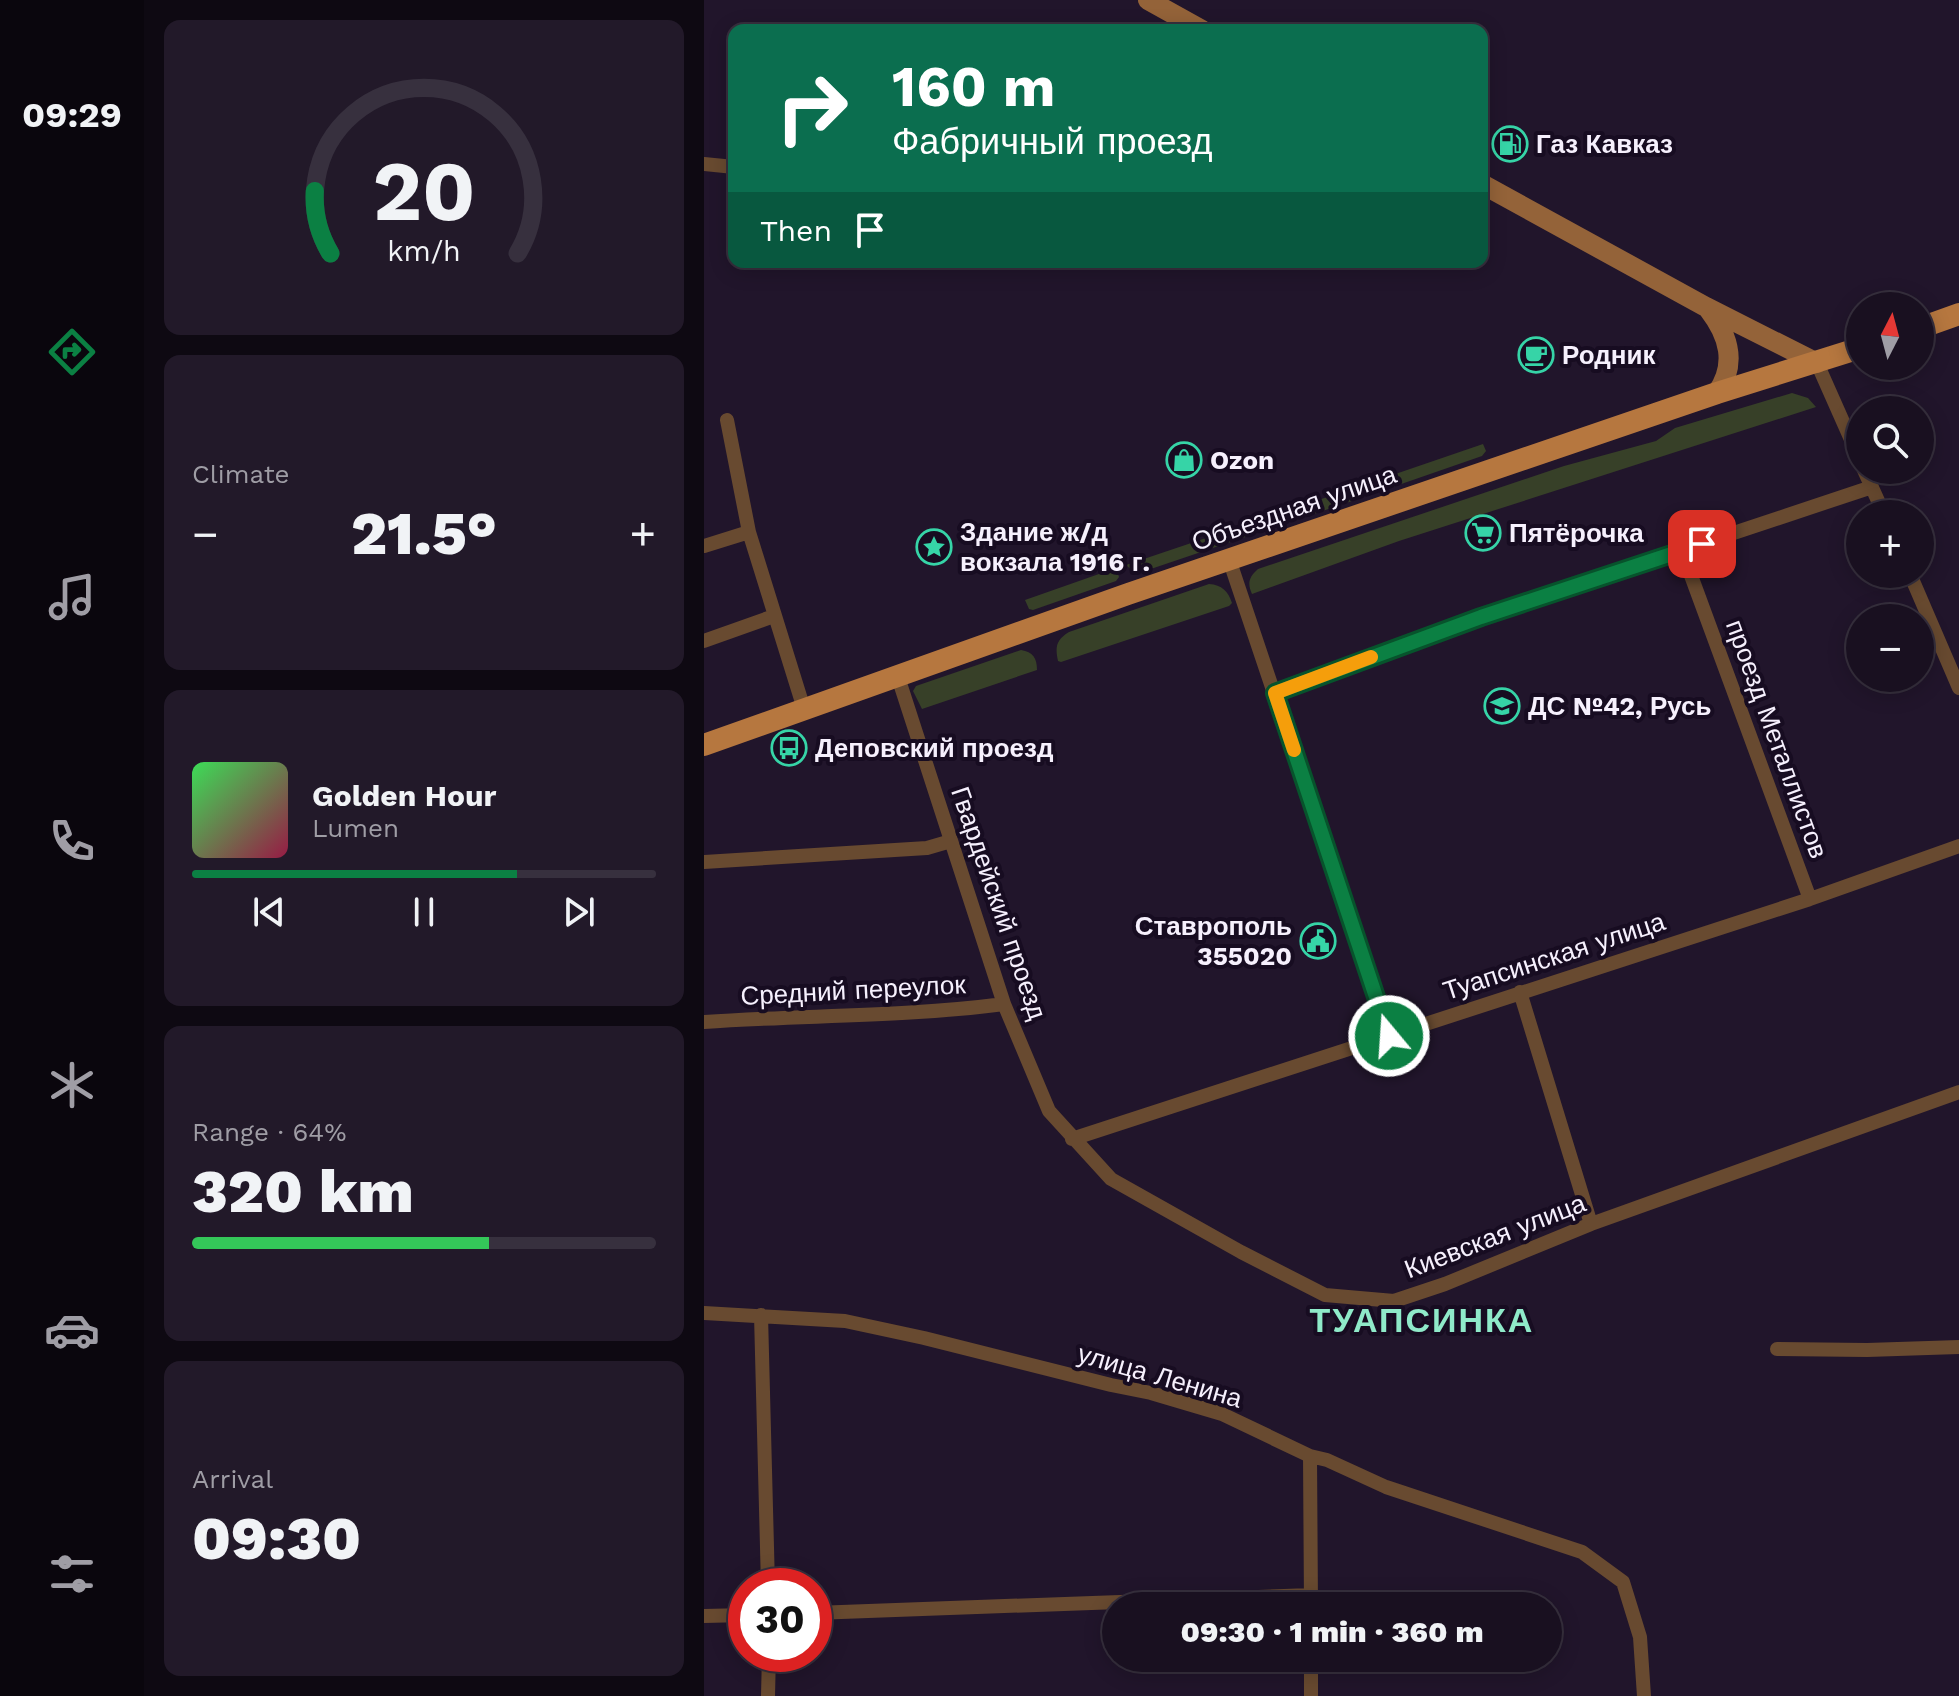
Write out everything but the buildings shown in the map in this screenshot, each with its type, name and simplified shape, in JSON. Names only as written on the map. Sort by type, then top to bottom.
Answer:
[{"type":"main road","points":[[1148,0],[1191,24]]},
{"type":"main road","points":[[1488,187],[1706,307],[1817,363]]},
{"type":"main road","points":[[1706,307],[1723,328],[1729,356],[1724,383],[1717,393]]},
{"type":"main road","points":[[1934,323],[1959,314]]},
{"type":"main road","name":"Объездная улица","points":[[704,745],[897,674],[1229,559],[1717,393],[1846,353]]},
{"type":"street","points":[[704,164],[728,166]]},
{"type":"street","points":[[1817,363],[1846,428]]},
{"type":"street","points":[[727,420],[749,532],[804,709]]},
{"type":"street","points":[[1871,484],[1878,500]]},
{"type":"street","points":[[1275,693],[1481,617],[1872,487]]},
{"type":"street","points":[[704,546],[749,532]]},
{"type":"street","name":"проезд Металлистов","points":[[1682,551],[1810,899]]},
{"type":"street","points":[[1229,559],[1389,1036]]},
{"type":"street","points":[[1916,588],[1959,688]]},
{"type":"street","points":[[704,641],[774,616]]},
{"type":"street","name":"Гвардейский проезд","points":[[897,674],[1004,1004],[1049,1111],[1072,1139]]},
{"type":"street","points":[[704,862],[927,848],[951,841]]},
{"type":"street","name":"Туапсинская улица","points":[[1072,1139],[1810,899],[1959,846]]},
{"type":"street","points":[[1520,992],[1591,1224]]},
{"type":"street","name":"Средний переулок","points":[[704,1022],[788,1016],[939,1012],[1004,1004]]},
{"type":"street","name":"Киевская улица","points":[[1072,1139],[1111,1179],[1325,1295],[1394,1301],[1445,1284],[1591,1224],[1959,1092]]},
{"type":"street","name":"улица Ленина","points":[[704,1313],[858,1324],[1151,1393],[1222,1414],[1310,1456],[1327,1460],[1386,1487],[1582,1552],[1623,1582],[1640,1637],[1644,1696]]},
{"type":"street","points":[[761,1315],[768,1568]]},
{"type":"street","points":[[1777,1349],[1959,1347]]},
{"type":"street","points":[[1310,1456],[1311,1592]]},
{"type":"street","points":[[832,1613],[1102,1606]]},
{"type":"street","points":[[704,1616],[728,1615]]},
{"type":"street","points":[[768,1696],[769,1672]]},
{"type":"street","points":[[1311,1672],[1311,1696]]},
{"type":"green space","points":[[1792,393],[1808,398],[1816,407],[1399,541],[1252,594],[1250,590],[1250,580],[1258,569],[1564,466],[1656,441],[1675,428]]},
{"type":"green space","points":[[1483,444],[1486,451],[1482,456],[1384,490],[1376,488],[1372,482]]},
{"type":"green space","points":[[1351,489],[1352,501],[1136,574],[1126,565]]},
{"type":"green space","points":[[1116,568],[1119,577],[1116,581],[1033,610],[1029,609],[1025,600]]},
{"type":"green space","points":[[1209,584],[1224,589],[1232,603],[1058,661],[1058,644],[1069,632]]},
{"type":"green space","points":[[1021,650],[1034,656],[1037,670],[922,709],[913,691],[916,686]]},
{"type":"slow traffic","points":[[1294,750],[1275,693],[1371,657]]},
{"type":"place","name":"Газ Кавказ","points":[[1510,144]]},
{"type":"place","name":"Родник","points":[[1536,355]]},
{"type":"place","name":"Ozon","points":[[1184,460]]},
{"type":"place","name":"Пятёрочка","points":[[1483,533]]},
{"type":"place","name":"Здание ж/д вокзала 1916 г.","points":[[934,547]]},
{"type":"place","name":"ДС №42, Русь","points":[[1502,706]]},
{"type":"place","name":"Деповский проезд","points":[[789,748]]},
{"type":"place","name":"Ставрополь 355020","points":[[1318,941]]},
{"type":"district","name":"ТУАПСИНКА","points":[[1422,1320]]},
{"type":"route","points":[[1389,1036],[1275,693],[1481,617],[1702,544]]}]
